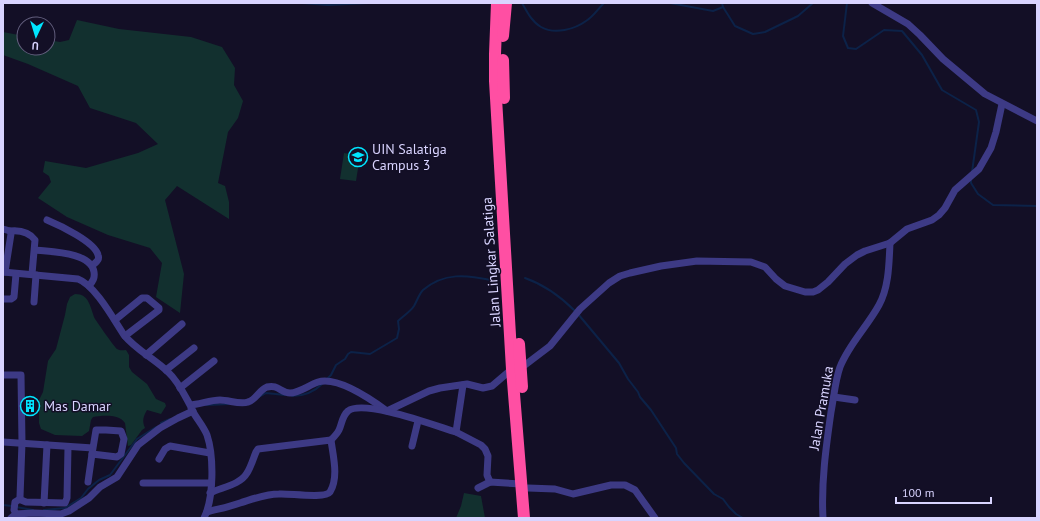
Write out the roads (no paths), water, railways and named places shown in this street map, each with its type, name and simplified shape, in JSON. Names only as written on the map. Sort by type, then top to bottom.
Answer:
[{"type":"highway","name":"Jalan Lingkar Salatiga","points":[[497,3],[494,54],[495,81],[525,486],[524,518]]},
{"type":"highway","name":"Jalan Lingkar Salatiga","points":[[506,3],[503,54],[516,369]]},
{"type":"highway","name":"Jalan Lingkar Salatiga","points":[[525,486],[531,518]]},
{"type":"street","points":[[872,3],[908,24],[943,60],[985,94],[1037,121]]},
{"type":"street","points":[[387,411],[429,391],[450,386],[467,384],[480,388],[488,388],[550,346],[580,309],[609,283],[620,276],[661,266],[697,261],[735,261],[758,264],[765,267],[785,286],[805,292],[818,290],[845,264],[857,255],[890,243],[907,229],[932,220],[939,215],[945,208],[955,190],[979,169],[991,148],[1002,104]]},
{"type":"street","points":[[47,220],[69,230],[87,241],[99,256],[98,260],[93,265]]},
{"type":"street","points":[[6,230],[23,231],[33,237],[35,242],[34,302]]},
{"type":"street","points":[[6,230],[11,234],[4,272],[78,279],[89,286],[115,320],[125,336],[146,355],[166,370],[174,379],[207,435],[210,453],[211,483],[206,515],[265,495],[327,494],[333,484],[335,472],[331,440]]},
{"type":"street","name":"Jalan Pramuka","points":[[823,518],[822,498],[827,443],[837,377],[846,354],[879,305],[883,296],[886,283],[890,243]]},
{"type":"street","points":[[35,250],[72,255],[93,265],[95,277],[89,286]]},
{"type":"street","points":[[3,299],[11,299],[14,297],[16,274]]},
{"type":"street","points":[[115,320],[142,298],[147,298],[159,308],[159,310],[125,336]]},
{"type":"street","points":[[146,355],[182,324]]},
{"type":"street","points":[[166,370],[194,348]]},
{"type":"street","points":[[180,388],[214,361]]},
{"type":"street","points":[[3,375],[21,376],[22,443],[15,509]]},
{"type":"street","points":[[15,509],[33,513],[61,514],[69,511],[89,498],[100,487],[117,477],[138,445],[160,428],[192,408],[221,400],[248,402],[261,390],[268,387],[277,387],[287,393],[290,393],[319,382],[327,381],[360,392],[387,411]]},
{"type":"street","points":[[456,432],[463,384]]},
{"type":"street","points":[[834,397],[855,400]]},
{"type":"street","points":[[210,493],[233,484],[244,477],[247,474],[258,449],[331,440],[339,430],[343,417],[352,409],[387,411],[456,432],[481,445],[485,449],[488,456],[487,475],[490,482]]},
{"type":"street","points":[[412,446],[418,421]]},
{"type":"street","points":[[3,442],[68,447],[93,451],[117,457],[121,454],[123,447],[123,435],[121,431],[96,430],[93,451],[88,482]]},
{"type":"street","points":[[44,503],[47,445]]},
{"type":"street","points":[[159,459],[165,449],[170,446],[210,453]]},
{"type":"street","points":[[15,509],[26,502],[64,503],[66,501],[68,447]]},
{"type":"street","points":[[478,488],[490,482],[555,489],[573,494],[611,485],[625,485],[635,490],[655,518]]},
{"type":"street","points":[[143,483],[211,483]]},
{"type":"waterway","points":[[302,3],[328,5],[369,3]]},
{"type":"waterway","points":[[522,3],[538,25],[552,31],[571,29],[581,24],[591,17],[604,3]]},
{"type":"waterway","points":[[670,3],[713,11],[723,7]]},
{"type":"waterway","points":[[722,3],[735,26],[753,34],[765,32],[798,16],[813,3]]},
{"type":"waterway","points":[[847,3],[843,36],[848,48],[856,49],[884,30],[902,31],[922,55],[942,90],[976,110],[979,122],[972,172]]},
{"type":"waterway","points":[[971,179],[971,183],[978,194],[993,205],[1037,206]]},
{"type":"waterway","points":[[327,379],[331,375],[336,365],[345,359],[351,352],[370,354],[397,338],[399,329],[398,321],[414,306],[423,290],[431,284],[439,280],[456,276],[491,280]]},
{"type":"waterway","points":[[525,278],[552,292],[564,300],[575,311]]},
{"type":"waterway","points":[[578,314],[619,363],[640,397],[651,410],[676,448],[677,454],[684,463],[714,494],[723,499],[736,514],[743,518]]},
{"type":"waterway","points":[[292,396],[308,393],[322,384]]},
{"type":"waterway","points":[[259,397],[266,393],[285,395]]},
{"type":"waterway","points":[[206,405],[229,404]]},
{"type":"waterway","points":[[161,423],[170,419]]},
{"type":"waterway","points":[[44,510],[65,508],[81,498],[88,489],[99,480],[110,475],[137,439],[156,427]]},
{"type":"waterway","points":[[3,505],[12,506]]},
{"type":"waterway","points":[[16,507],[33,510]]},
{"type":"place","name":"UIN Salatiga Campus 3","points":[[358,157]]},
{"type":"place","name":"Mas Damar","points":[[30,406]]}]
